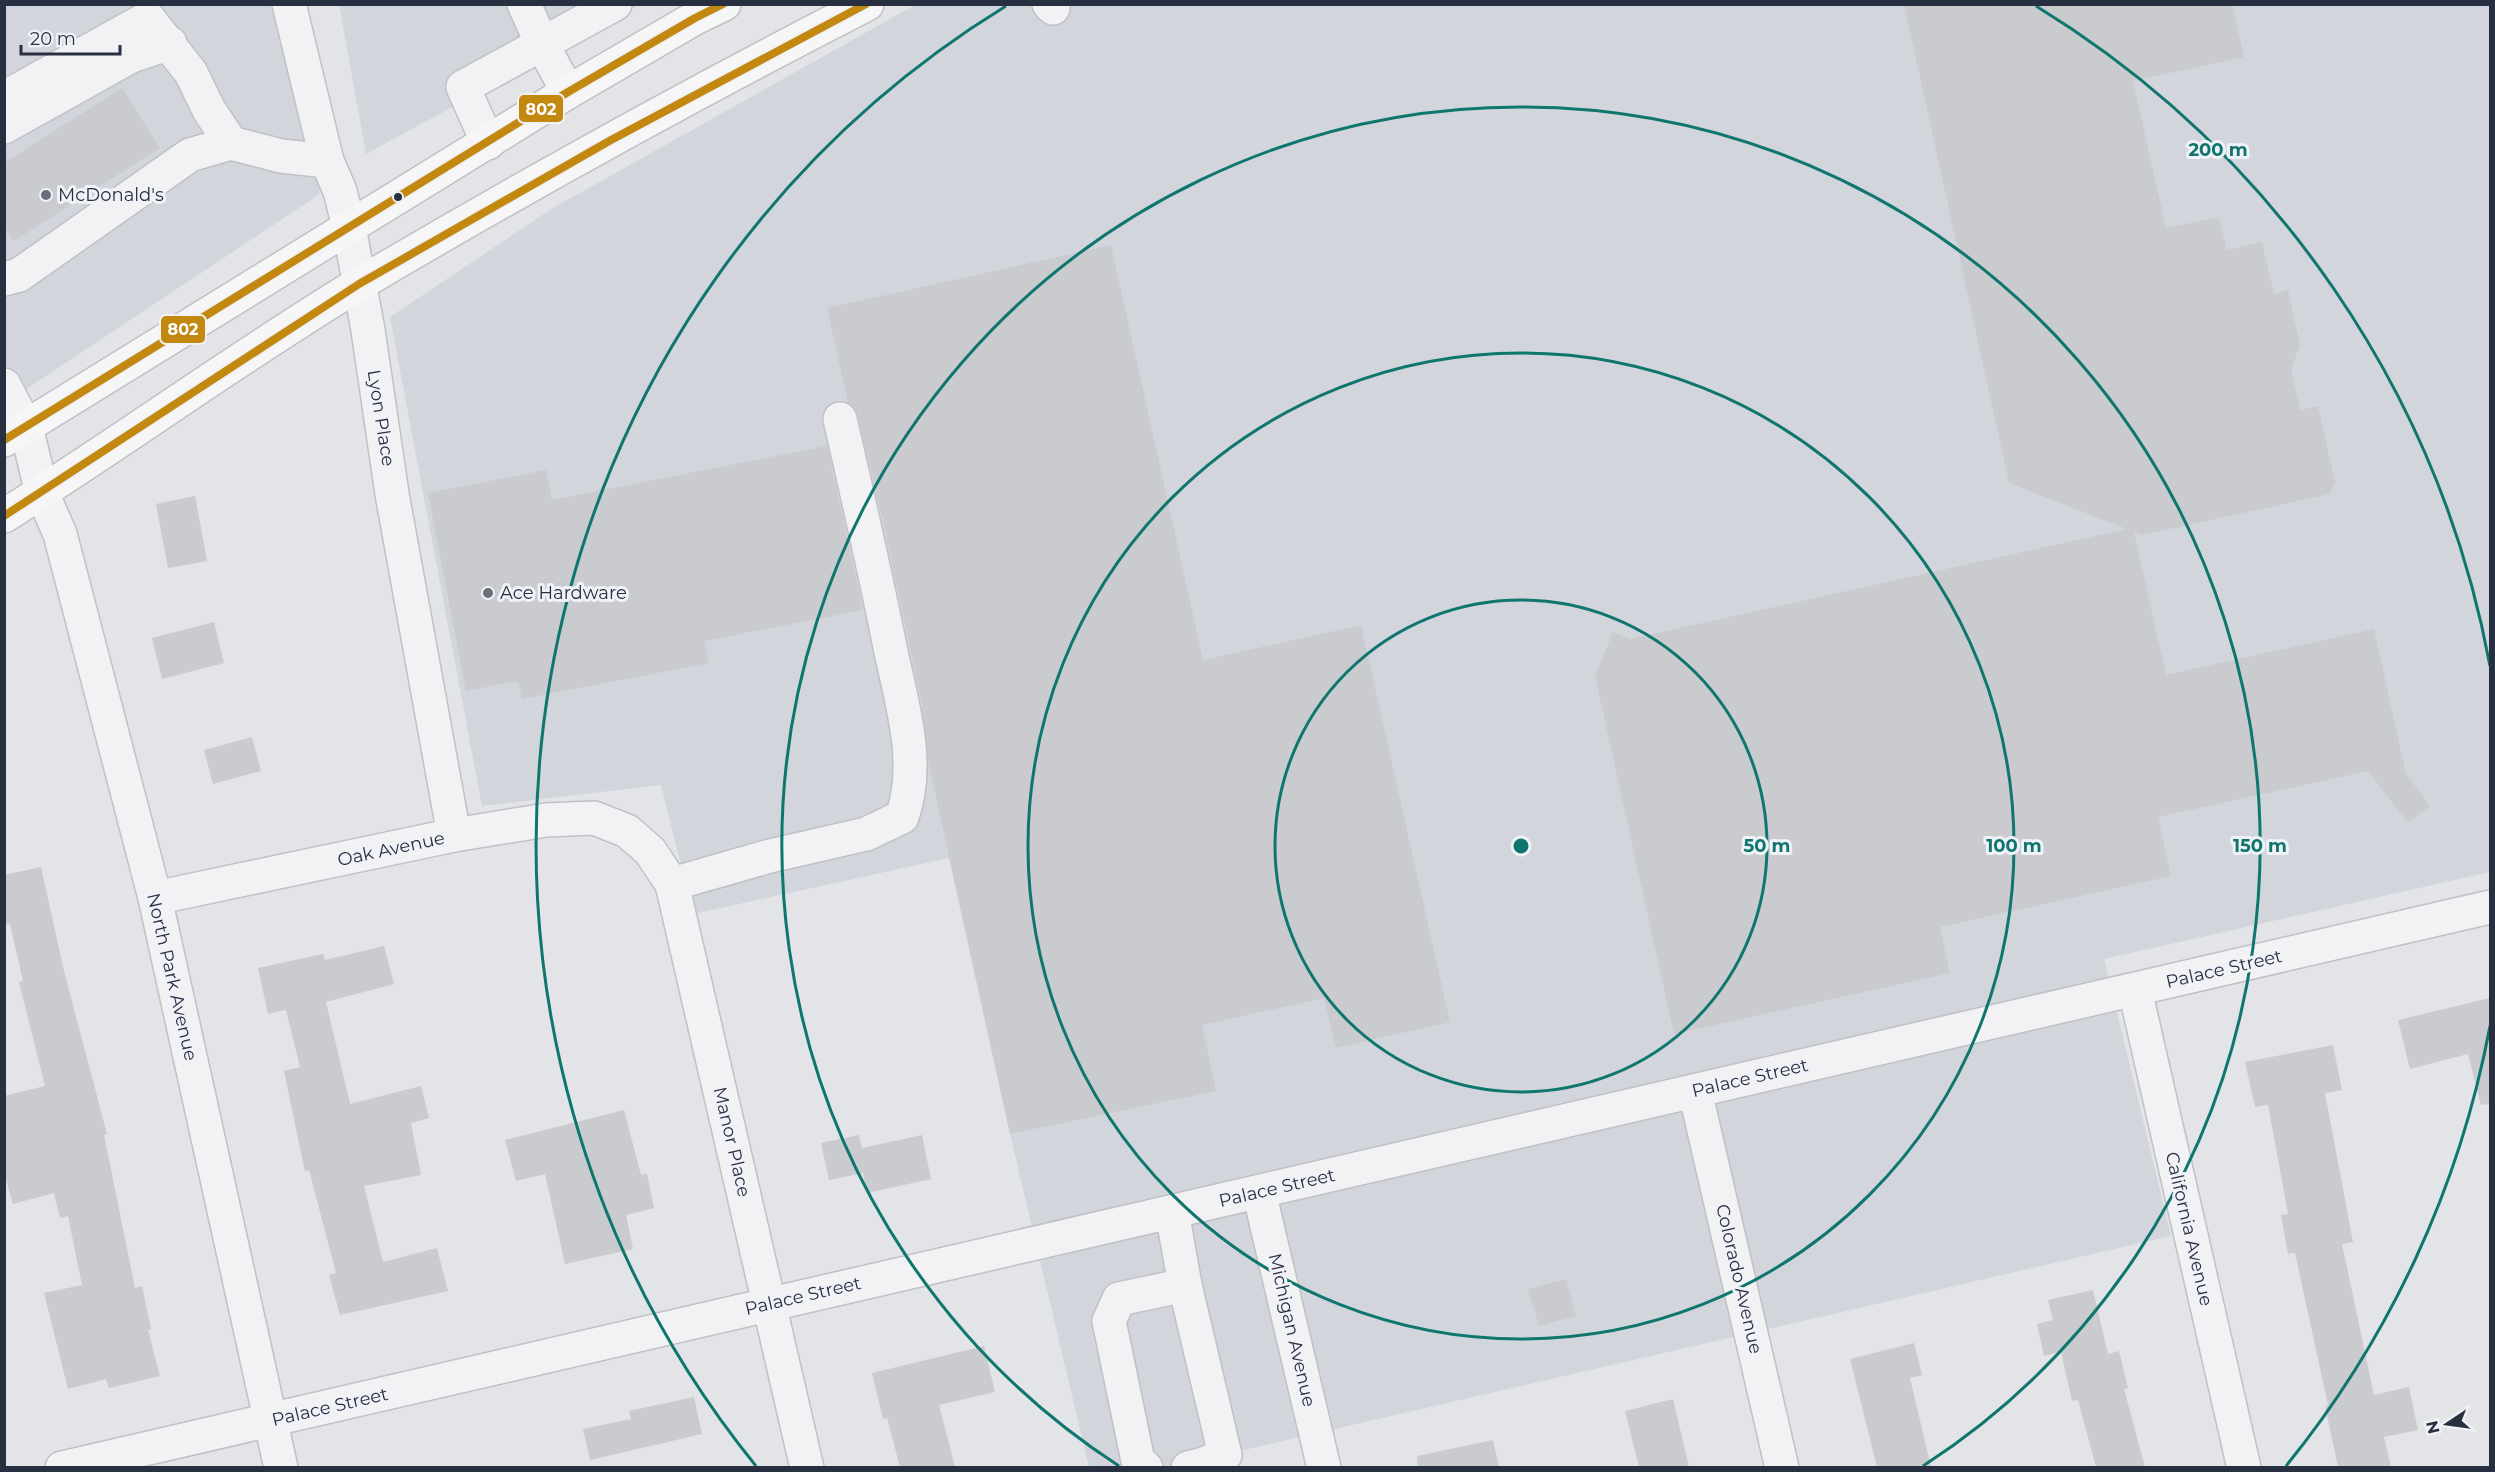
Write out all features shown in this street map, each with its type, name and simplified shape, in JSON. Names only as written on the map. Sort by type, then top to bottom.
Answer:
[{"type":"main road","points":[[4,516],[360,284],[579,158],[764,57],[867,4]]},
{"type":"main road","points":[[15,434],[567,92],[719,6]]},
{"type":"street","name":"Lyon Place","points":[[289,4],[327,161],[340,191],[349,227],[392,494],[454,835]]},
{"type":"street","points":[[524,4],[567,92]]},
{"type":"street","points":[[488,143],[463,87],[615,4]]},
{"type":"street","points":[[4,98],[148,18],[170,43],[191,73],[209,110],[231,143]]},
{"type":"street","points":[[4,127],[112,65],[170,43]]},
{"type":"street","points":[[8,277],[190,155],[231,143],[281,156],[327,161]]},
{"type":"street","name":"North Park Avenue","points":[[4,385],[15,434],[60,534],[155,898],[281,1467]]},
{"type":"street","points":[[672,884],[770,856],[866,834],[902,817],[908,802],[910,772],[906,720],[840,419]]},
{"type":"street","name":"Oak Avenue","points":[[155,898],[454,835],[546,820],[594,818],[627,831]]},
{"type":"street","name":"Manor Place","points":[[627,831],[650,851],[672,884],[807,1467]]},
{"type":"street","name":"Palace Street","points":[[62,1467],[270,1421],[770,1303],[2490,907]]},
{"type":"street","name":"California Avenue","points":[[2135,990],[2244,1467]]},
{"type":"street","name":"Colorado Avenue","points":[[1695,1091],[1782,1467]]},
{"type":"street","name":"Michigan Avenue","points":[[1259,1192],[1324,1467]]},
{"type":"street","points":[[1172,1212],[1185,1285],[1225,1455],[1204,1464],[1188,1467]]},
{"type":"street","points":[[1146,1467],[1138,1461],[1109,1321],[1119,1299],[1185,1285]]},
{"type":"shaded area","points":[[339,4],[639,5],[366,154]]},
{"type":"shaded area","points":[[5,5],[277,5],[320,194],[5,403]]},
{"type":"shaded area","points":[[915,5],[2490,5],[2490,872],[2104,959],[2171,1236],[1170,1467],[1089,1467],[1010,1134],[949,858],[693,914],[661,785],[482,806],[390,317],[553,208]]},
{"type":"building","points":[[1904,4],[2232,4],[2244,57],[2133,81],[2166,228],[2219,217],[2227,250],[2262,242],[2274,294],[2288,290],[2300,345],[2291,369],[2300,410],[2318,406],[2335,482],[2330,494],[2142,535],[2134,532],[2166,675],[2374,629],[2406,774],[2430,806],[2408,823],[2368,771],[2158,817],[2171,876],[1940,927],[1950,973],[1674,1034],[1595,676],[1613,632],[1630,639],[2127,529],[2009,483]]},
{"type":"building","name":"McDonald's","points":[[122,88],[160,148],[14,241],[4,226],[4,163]]},
{"type":"building","points":[[1111,245],[1203,660],[1361,625],[1450,1022],[1336,1048],[1324,998],[1202,1025],[1216,1091],[1010,1134],[929,765],[922,703],[884,526],[858,415],[854,407],[848,403],[827,308]]},
{"type":"building","points":[[827,446],[863,610],[704,641],[709,663],[522,699],[518,681],[466,691],[428,493],[546,470],[552,500]]},
{"type":"building","points":[[195,496],[207,561],[168,568],[156,504]]},
{"type":"building","points":[[214,622],[224,663],[162,679],[152,638]]},
{"type":"building","points":[[252,737],[261,771],[213,784],[204,750]]},
{"type":"building","points":[[41,867],[64,971],[107,1134],[104,1135],[135,1288],[142,1286],[151,1329],[148,1330],[160,1376],[109,1388],[106,1379],[68,1389],[44,1293],[82,1285],[68,1216],[60,1218],[54,1193],[13,1204],[4,1173],[4,1096],[45,1086],[19,982],[23,981],[10,924],[4,925],[4,875]]},
{"type":"building","points":[[384,946],[394,984],[326,1002],[350,1104],[421,1086],[429,1118],[411,1123],[421,1175],[364,1186],[383,1262],[437,1248],[448,1291],[340,1315],[329,1275],[336,1273],[309,1170],[305,1172],[284,1071],[300,1067],[286,1010],[268,1014],[258,968],[323,954],[325,960]]},
{"type":"building","points":[[2490,998],[2490,1104],[2481,1105],[2468,1054],[2410,1069],[2398,1020]]},
{"type":"building","points":[[2333,1045],[2342,1090],[2325,1093],[2353,1242],[2342,1244],[2374,1395],[2409,1387],[2418,1430],[2384,1437],[2391,1467],[2338,1467],[2325,1406],[2328,1405],[2295,1253],[2288,1254],[2281,1215],[2288,1214],[2268,1105],[2255,1107],[2245,1062]]},
{"type":"building","points":[[624,1110],[641,1175],[647,1174],[654,1208],[626,1215],[633,1249],[565,1264],[545,1174],[516,1181],[505,1140]]},
{"type":"building","points":[[859,1135],[862,1148],[922,1135],[931,1179],[867,1193],[863,1173],[829,1180],[821,1143]]},
{"type":"building","points":[[1566,1279],[1576,1316],[1539,1326],[1528,1289]]},
{"type":"building","points":[[2093,1290],[2108,1354],[2119,1351],[2128,1388],[2124,1389],[2145,1467],[2096,1467],[2078,1400],[2072,1401],[2061,1352],[2044,1356],[2037,1324],[2053,1320],[2048,1300]]},
{"type":"building","points":[[1914,1343],[1922,1375],[1910,1378],[1931,1467],[1877,1467],[1850,1359]]},
{"type":"building","points":[[984,1346],[995,1392],[939,1405],[955,1467],[900,1467],[887,1418],[883,1419],[872,1373]]},
{"type":"building","points":[[694,1397],[702,1434],[590,1460],[583,1429],[631,1419],[629,1411]]},
{"type":"building","points":[[1673,1399],[1689,1467],[1639,1467],[1625,1411]]},
{"type":"building","points":[[1493,1440],[1499,1467],[1418,1467],[1417,1456]]},
{"type":"transit line","name":"802","points":[[4,440],[568,92],[723,4]]},
{"type":"transit line","name":"802","points":[[4,516],[359,284],[611,140],[866,4]]},
{"type":"place","name":"McDonald's","points":[[46,195]]},
{"type":"place","name":"Ace Hardware","points":[[488,593]]}]
